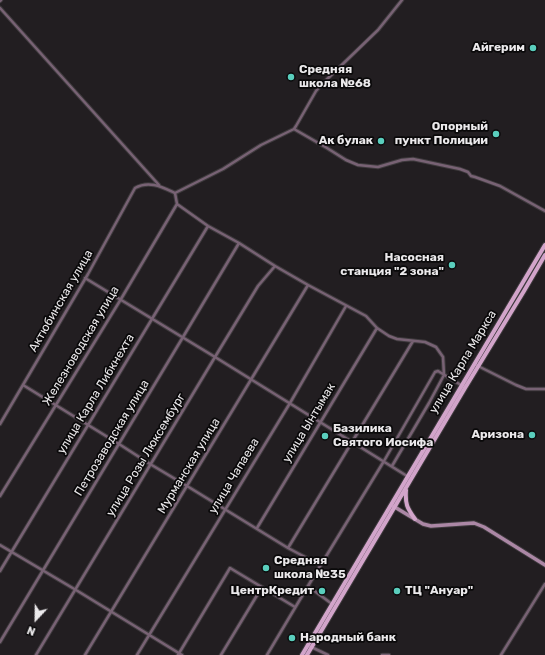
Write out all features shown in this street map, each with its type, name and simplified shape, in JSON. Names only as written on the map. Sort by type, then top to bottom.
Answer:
[{"type":"main road","name":"улица Карла Маркса","points":[[307,655],[309,646],[332,604],[390,504],[545,245]]},
{"type":"main road","name":"улица Карла Маркса","points":[[302,655],[406,489],[545,255]]},
{"type":"main road","points":[[406,489],[407,508],[415,519]]},
{"type":"street","points":[[0,8],[160,186],[175,192],[223,169],[260,145],[294,129],[321,85],[378,30],[402,0]]},
{"type":"street","points":[[294,129],[346,160],[358,165],[378,167],[402,160],[413,159],[460,169],[468,172],[471,176],[500,186],[545,211]]},
{"type":"street","name":"Актюбинская улица","points":[[0,424],[85,278],[135,188],[142,184],[160,186]]},
{"type":"street","points":[[175,192],[177,204],[208,226],[308,285],[366,316],[377,328],[388,336],[397,340],[424,342],[436,347],[444,357],[444,375],[392,466]]},
{"type":"street","name":"Железноводская улица","points":[[0,496],[121,299],[177,204]]},
{"type":"street","name":"улица Карла Либкнехта","points":[[0,571],[208,226]]},
{"type":"street","name":"Петрозаводская улица","points":[[0,642],[239,243]]},
{"type":"street","name":"улица Розы Люксембург","points":[[36,655],[258,286],[275,266]]},
{"type":"street","points":[[85,278],[215,356],[407,476]]},
{"type":"street","name":"Мурманская улица","points":[[85,655],[308,285]]},
{"type":"street","name":"улица Чапаева","points":[[137,655],[290,403],[346,306]]},
{"type":"street","name":"улица Ынтымак","points":[[256,528],[377,328]]},
{"type":"street","points":[[288,548],[413,341]]},
{"type":"street","points":[[474,364],[516,386],[526,389],[545,389]]},
{"type":"street","points":[[267,655],[384,461],[435,372],[438,371],[461,385]]},
{"type":"street","points":[[23,384],[150,464],[288,548],[320,565]]},
{"type":"street","points":[[390,504],[423,524],[431,526],[474,523],[484,527],[545,565]]},
{"type":"street","points":[[0,545],[179,654],[230,568],[295,607]]},
{"type":"street","points":[[501,655],[545,584]]},
{"type":"street","points":[[308,586],[332,604]]},
{"type":"street","points":[[222,655],[262,587]]},
{"type":"street","points":[[309,646],[328,655]]},
{"type":"street","points":[[382,655],[389,655]]},
{"type":"place","name":"Айгерим","points":[[533,48]]},
{"type":"place","name":"Средняя школа №68","points":[[291,77]]},
{"type":"place","name":"Опорный пункт Полиции","points":[[496,134]]},
{"type":"place","name":"Ак булак","points":[[381,141]]},
{"type":"place","name":"Насосная станция \"2 зона\"","points":[[452,265]]},
{"type":"place","name":"Аризона","points":[[532,435]]},
{"type":"place","name":"Базилика Святого Иосифа","points":[[325,436]]},
{"type":"place","name":"Средняя школа №35","points":[[266,568]]},
{"type":"place","name":"ЦентрКредит","points":[[322,591]]},
{"type":"place","name":"ТЦ \"Ануар\"","points":[[397,591]]},
{"type":"place","name":"Народный банк","points":[[292,638]]}]
